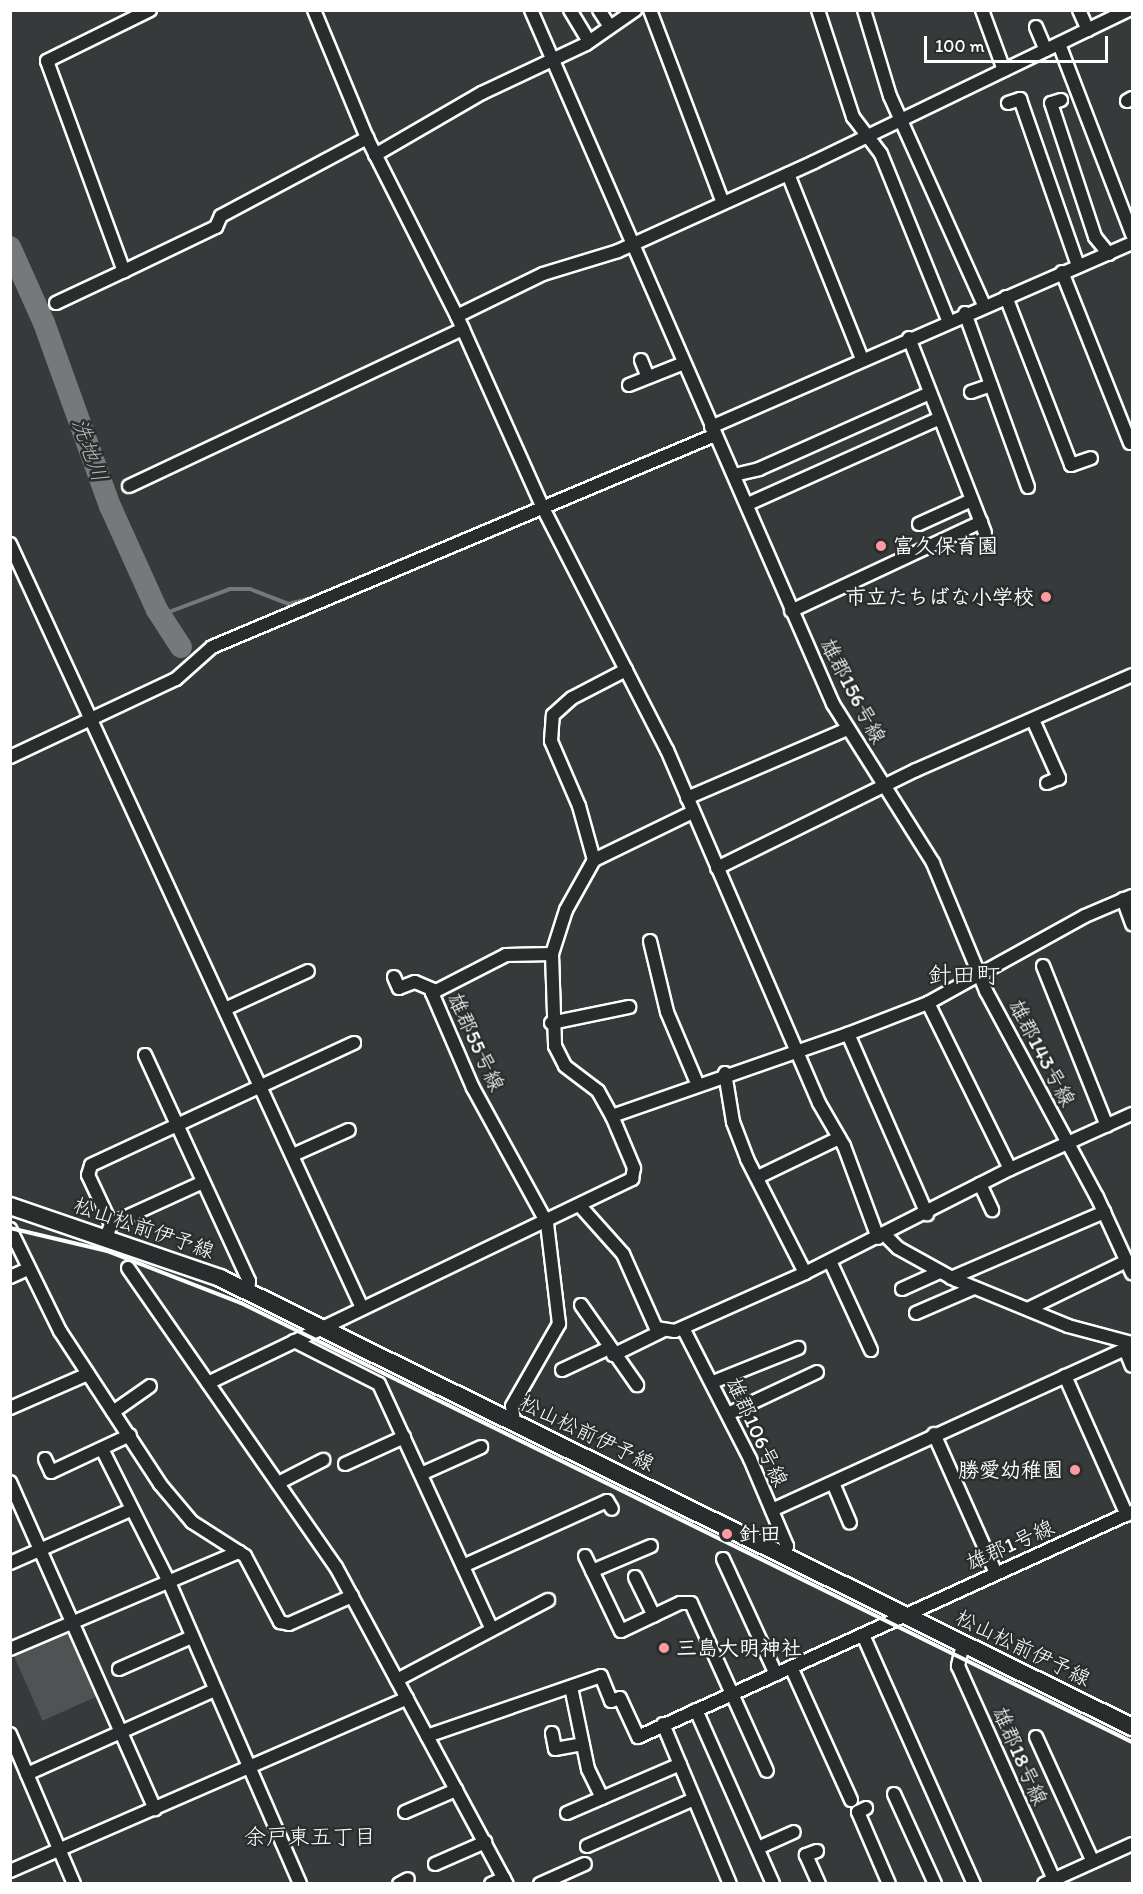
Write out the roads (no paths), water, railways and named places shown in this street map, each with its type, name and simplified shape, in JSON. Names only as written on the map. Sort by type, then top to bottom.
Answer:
[{"type":"main road","name":"松山松前伊予線","points":[[10,1206],[108,1231],[248,1292],[1132,1727]]},
{"type":"street","points":[[124,271],[47,61],[150,10]]},
{"type":"street","points":[[314,10],[375,155],[457,316],[543,508],[626,670],[687,798],[882,1237],[951,1278],[1130,1346]]},
{"type":"street","name":"雄郡156号線","points":[[531,10],[713,431],[748,504],[790,611],[847,729],[885,788]]},
{"type":"street","points":[[570,10],[589,42]]},
{"type":"street","points":[[599,10],[610,27]]},
{"type":"street","points":[[375,155],[482,93],[589,42],[635,10]]},
{"type":"street","points":[[650,10],[723,203]]},
{"type":"street","points":[[818,10],[853,117],[881,154],[895,204],[920,265],[948,320]]},
{"type":"street","points":[[864,10],[884,60],[895,106],[904,119],[984,305]]},
{"type":"street","points":[[982,10],[1004,70]]},
{"type":"street","points":[[1079,10],[1088,30]]},
{"type":"street","points":[[457,316],[543,274],[632,244],[788,174],[1128,10]]},
{"type":"street","points":[[1036,27],[1046,50]]},
{"type":"street","points":[[1059,44],[1132,234]]},
{"type":"street","points":[[1008,103],[1020,99],[1031,149],[1049,202],[1078,266]]},
{"type":"street","points":[[1061,100],[1051,103],[1071,145],[1091,203],[1095,237],[1109,254]]},
{"type":"street","points":[[56,303],[216,227],[221,216],[367,138]]},
{"type":"street","points":[[788,174],[862,359]]},
{"type":"street","points":[[10,757],[184,674],[212,647],[543,508],[948,320],[1132,243]]},
{"type":"street","points":[[1062,272],[1130,438]]},
{"type":"street","points":[[1006,297],[1071,465],[1090,458]]},
{"type":"street","points":[[965,313],[1028,487]]},
{"type":"street","points":[[129,486],[463,329]]},
{"type":"street","points":[[790,611],[983,527],[909,338]]},
{"type":"street","points":[[641,360],[648,377]]},
{"type":"street","points":[[629,385],[684,363]]},
{"type":"street","points":[[971,393],[992,385]]},
{"type":"street","points":[[734,475],[759,469],[930,393]]},
{"type":"street","points":[[748,504],[940,418]]},
{"type":"street","points":[[920,524],[972,500]]},
{"type":"street","points":[[10,544],[262,1085],[362,1308]]},
{"type":"street","points":[[594,860],[579,806],[551,741],[554,715],[572,698],[626,670]]},
{"type":"street","points":[[717,868],[1132,675]]},
{"type":"street","points":[[1033,720],[1059,778],[1047,783]]},
{"type":"street","points":[[687,798],[847,729]]},
{"type":"street","name":"雄郡143号線","points":[[885,788],[933,862],[980,976],[1104,1212],[1130,1268]]},
{"type":"street","points":[[208,1383],[320,1326],[581,1207],[634,1176],[612,1116],[598,1091],[565,1066],[555,1046],[551,1023],[552,954],[566,910],[594,860],[693,812]]},
{"type":"street","points":[[612,1116],[697,1083],[848,1034],[928,1003],[1128,898],[1132,924]]},
{"type":"street","points":[[650,941],[667,1012],[697,1083]]},
{"type":"street","name":"雄郡55号線","points":[[514,1422],[512,1406],[559,1324],[547,1223],[464,1070],[432,993],[506,955],[552,954]]},
{"type":"street","points":[[1043,966],[1107,1126]]},
{"type":"street","points":[[225,1009],[308,971]]},
{"type":"street","points":[[394,977],[399,988],[415,982],[436,991]]},
{"type":"street","points":[[928,1003],[1010,1169]]},
{"type":"street","points":[[551,1023],[629,1007]]},
{"type":"street","points":[[848,1034],[927,1214]]},
{"type":"street","points":[[203,1182],[108,1231],[87,1170],[177,1125],[354,1043]]},
{"type":"street","points":[[145,1054],[249,1281],[248,1292]]},
{"type":"street","points":[[725,1073],[734,1122],[758,1178],[805,1273]]},
{"type":"street","points":[[562,1370],[662,1331],[683,1328],[830,1262],[927,1214],[1010,1169],[1132,1114]]},
{"type":"street","points":[[293,1155],[349,1130]]},
{"type":"street","points":[[758,1178],[839,1138]]},
{"type":"street","points":[[980,1184],[992,1210]]},
{"type":"street","points":[[581,1207],[624,1254],[646,1310],[662,1331]]},
{"type":"street","points":[[951,1278],[1104,1212]]},
{"type":"street","points":[[10,1229],[28,1269],[88,1374],[113,1412],[189,1520],[239,1552],[284,1624],[352,1596]]},
{"type":"street","points":[[830,1262],[871,1350]]},
{"type":"street","points":[[128,1268],[278,1483],[352,1596],[505,1881],[491,1884]]},
{"type":"street","points":[[1028,1309],[1130,1268]]},
{"type":"street","points":[[10,1277],[28,1269]]},
{"type":"street","points":[[902,1288],[940,1272]]},
{"type":"street","points":[[916,1313],[974,1288]]},
{"type":"street","points":[[581,1305],[611,1352],[637,1385]]},
{"type":"street","name":"雄郡106号線","points":[[683,1328],[730,1413],[787,1546],[784,1555]]},
{"type":"street","points":[[294,1341],[379,1384],[491,1628]]},
{"type":"street","points":[[1130,1346],[1132,1366]]},
{"type":"street","points":[[772,1510],[1130,1346]]},
{"type":"street","points":[[713,1382],[798,1348]]},
{"type":"street","points":[[730,1413],[774,1397],[817,1372]]},
{"type":"street","points":[[10,1408],[88,1374]]},
{"type":"street","points":[[1065,1376],[1130,1514]]},
{"type":"street","points":[[113,1412],[150,1386]]},
{"type":"street","points":[[934,1434],[996,1573]]},
{"type":"street","points":[[45,1459],[51,1472],[103,1451],[130,1435]]},
{"type":"street","points":[[345,1464],[404,1437]]},
{"type":"street","points":[[421,1474],[481,1447]]},
{"type":"street","points":[[103,1451],[130,1510],[168,1580],[300,1884]]},
{"type":"street","points":[[278,1483],[323,1460]]},
{"type":"street","points":[[10,1482],[155,1809]]},
{"type":"street","points":[[833,1483],[850,1523]]},
{"type":"street","points":[[463,1566],[607,1501],[612,1509]]},
{"type":"street","points":[[10,1563],[130,1510]]},
{"type":"street","name":"雄郡1号線","points":[[571,1688],[601,1676],[611,1701],[620,1698],[638,1737],[863,1635],[903,1613],[1130,1514]]},
{"type":"street","points":[[592,1571],[643,1546]]},
{"type":"street","points":[[10,1649],[168,1580],[239,1552]]},
{"type":"street","points":[[585,1556],[621,1631],[680,1603],[691,1604],[767,1771]]},
{"type":"street","points":[[723,1559],[776,1674]]},
{"type":"street","points":[[635,1577],[654,1616]]},
{"type":"street","points":[[397,1680],[491,1628],[548,1600]]},
{"type":"street","points":[[863,1635],[963,1846],[974,1884]]},
{"type":"street","points":[[118,1669],[192,1637]]},
{"type":"street","name":"雄郡18号線","points":[[963,1644],[958,1666],[1051,1882]]},
{"type":"street","points":[[791,1667],[843,1766],[851,1800]]},
{"type":"street","points":[[427,1736],[571,1688],[588,1769],[603,1798]]},
{"type":"street","points":[[27,1774],[215,1690]]},
{"type":"street","points":[[10,1871],[407,1698]]},
{"type":"street","points":[[696,1710],[773,1884]]},
{"type":"street","points":[[663,1724],[727,1883]]},
{"type":"street","points":[[552,1733],[555,1749],[583,1744]]},
{"type":"street","points":[[11,1736],[74,1884]]},
{"type":"street","points":[[1036,1737],[1093,1862]]},
{"type":"street","points":[[567,1813],[680,1764]]},
{"type":"street","points":[[405,1812],[456,1790]]},
{"type":"street","points":[[894,1794],[911,1816],[934,1884]]},
{"type":"street","points":[[587,1846],[694,1799]]},
{"type":"street","points":[[866,1808],[858,1812],[889,1884]]},
{"type":"street","points":[[758,1848],[794,1832]]},
{"type":"street","points":[[435,1864],[484,1842]]},
{"type":"street","points":[[1051,1882],[1132,1844]]},
{"type":"street","points":[[818,1851],[806,1856],[819,1884]]},
{"type":"street","points":[[540,1884],[585,1864]]},
{"type":"waterway","name":"洗地川","points":[[10,247],[44,323],[110,506],[157,610],[181,647]]},
{"type":"waterway","points":[[161,615],[230,589],[250,589],[289,604],[316,597]]},
{"type":"railway","points":[[10,1228],[107,1251],[241,1303],[1132,1742]]},
{"type":"place","name":"富久保育園","points":[[881,546]]},
{"type":"place","name":"市立たちばな小学校","points":[[1046,597]]},
{"type":"place","name":"勝愛幼稚園","points":[[1075,1470]]},
{"type":"place","name":"針田","points":[[727,1534]]},
{"type":"place","name":"三島大明神社","points":[[664,1648]]},
{"type":"district","name":"針田町","points":[[964,975]]},
{"type":"district","name":"余戸東五丁目","points":[[310,1837]]}]
